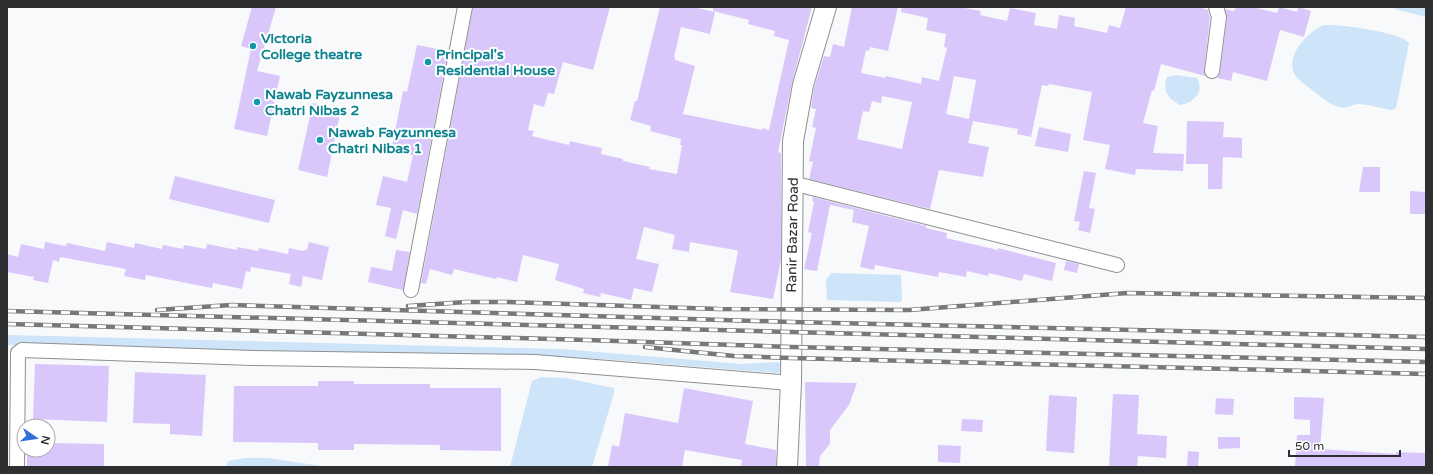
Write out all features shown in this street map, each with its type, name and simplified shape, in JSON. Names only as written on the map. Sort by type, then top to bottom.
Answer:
[{"type":"main road","name":"Ranir Bazar Road","points":[[787,467],[791,383],[793,141],[803,85],[826,7]]},
{"type":"street","points":[[411,290],[465,7]]},
{"type":"street","points":[[1212,72],[1219,17],[1216,7]]},
{"type":"street","points":[[792,183],[1117,265]]},
{"type":"street","points":[[17,467],[18,353],[22,350],[253,358],[535,362],[791,383]]},
{"type":"water","points":[[1393,7],[1426,7],[1426,17],[1395,9]]},
{"type":"water","points":[[1324,25],[1355,27],[1383,32],[1404,39],[1409,43],[1396,108],[1391,110],[1370,105],[1357,104],[1345,108],[1336,106],[1324,100],[1298,79],[1292,66],[1296,51],[1300,44],[1312,32]]},
{"type":"water","points":[[1176,75],[1197,78],[1199,83],[1199,92],[1193,99],[1185,104],[1180,105],[1172,100],[1167,94],[1165,86],[1167,77]]},
{"type":"water","points":[[831,273],[901,275],[901,302],[827,300],[826,280]]},
{"type":"water","points":[[7,335],[562,349],[742,364],[778,362],[781,364],[781,372],[777,373],[603,359],[7,345]]},
{"type":"water","points":[[541,377],[565,378],[614,388],[614,393],[592,467],[510,467],[532,381]]},
{"type":"water","points":[[245,458],[268,458],[328,467],[226,467],[228,461]]},
{"type":"building","name":"Nawab Fayzunnesa Chatri Nibas 2","points":[[252,7],[276,7],[257,71],[280,76],[267,136],[234,129],[251,49],[241,46]]},
{"type":"building","points":[[473,7],[610,7],[593,70],[563,62],[554,94],[548,93],[544,107],[534,104],[528,130],[534,131],[532,136],[569,145],[570,141],[602,148],[601,154],[650,167],[649,169],[677,174],[682,145],[680,145],[681,139],[650,131],[651,126],[630,120],[635,101],[637,101],[660,7],[693,7],[715,12],[710,34],[681,27],[674,57],[675,60],[695,66],[683,114],[762,130],[762,128],[769,130],[789,40],[774,36],[775,31],[748,24],[749,20],[713,11],[713,7],[812,7],[792,83],[778,152],[781,153],[781,260],[773,299],[730,292],[738,251],[690,242],[689,252],[672,249],[675,235],[644,227],[636,259],[659,264],[652,292],[634,288],[631,300],[601,293],[600,297],[583,293],[584,289],[555,280],[559,264],[523,255],[517,282],[497,277],[496,279],[454,269],[452,275],[430,269],[426,284],[421,283]]},
{"type":"building","points":[[852,7],[898,7],[888,51],[870,47],[869,51],[866,50],[861,73],[885,78],[886,76],[921,84],[922,77],[939,81],[947,48],[944,47],[946,34],[926,30],[928,18],[901,12],[902,7],[959,7],[981,11],[980,15],[1007,21],[1010,8],[1036,13],[1034,25],[1057,29],[1059,15],[1075,18],[1074,26],[1107,33],[1109,25],[1120,28],[1126,7],[1199,7],[1208,10],[1210,18],[1204,70],[1205,76],[1161,64],[1143,123],[1158,126],[1153,153],[1184,154],[1183,171],[1136,169],[1135,175],[1105,169],[1110,145],[1083,140],[1092,92],[1049,84],[1048,86],[1042,85],[1031,137],[1017,134],[1018,129],[973,121],[968,143],[989,147],[983,177],[939,170],[930,209],[809,179],[813,162],[809,161],[816,128],[812,127],[816,109],[811,108],[814,88],[824,56],[830,57],[833,44],[844,47]],"holes":[[[954,76],[976,80],[969,119],[946,114]],[[882,96],[912,102],[902,149],[857,139],[863,111],[869,112],[872,101],[881,103]]]},
{"type":"building","points":[[1236,7],[1252,7],[1277,13],[1279,7],[1297,12],[1298,7],[1311,11],[1304,37],[1280,30],[1267,81],[1233,72],[1231,81],[1217,78],[1220,72],[1227,18],[1225,9],[1233,11]]},
{"type":"building","points":[[417,45],[448,51],[417,214],[403,210],[396,239],[385,236],[391,208],[376,205],[383,176],[407,182],[413,155],[391,151],[403,91],[407,92]]},
{"type":"building","name":"Nawab Fayzunnesa Chatri Nibas 1","points":[[313,103],[341,109],[327,177],[298,170]]},
{"type":"building","points":[[1187,121],[1224,122],[1223,137],[1242,138],[1242,158],[1223,157],[1222,189],[1208,189],[1208,164],[1186,164]]},
{"type":"building","points":[[1039,127],[1071,134],[1068,152],[1035,146]]},
{"type":"building","points":[[1363,167],[1380,167],[1380,192],[1359,192]]},
{"type":"building","points":[[1084,171],[1096,173],[1089,208],[1095,209],[1090,233],[1078,230],[1080,222],[1074,221]]},
{"type":"building","points":[[175,176],[275,200],[269,223],[169,199]]},
{"type":"building","points":[[1410,191],[1426,192],[1426,214],[1410,214]]},
{"type":"building","points":[[813,197],[926,226],[926,228],[947,233],[946,238],[998,250],[998,248],[1056,263],[1052,281],[1024,274],[1022,281],[989,273],[988,276],[967,271],[966,277],[939,272],[938,277],[875,265],[874,270],[860,267],[869,226],[852,222],[854,210],[830,205],[817,271],[804,269],[812,233],[808,232],[814,202],[812,201]]},
{"type":"building","points":[[45,242],[66,246],[67,243],[105,251],[107,242],[134,248],[135,243],[162,249],[163,245],[183,249],[184,245],[206,249],[207,244],[237,250],[237,247],[258,251],[259,248],[288,254],[289,248],[303,251],[307,250],[309,242],[329,247],[322,280],[303,276],[301,287],[289,284],[291,274],[251,267],[250,272],[246,271],[242,289],[213,283],[212,288],[146,275],[145,280],[124,276],[126,269],[60,257],[59,262],[53,260],[48,283],[33,280],[34,277],[7,272],[7,254],[18,257],[21,244],[44,249]]},
{"type":"building","points":[[396,250],[410,252],[403,290],[368,282],[371,267],[392,271]]},
{"type":"building","points":[[1066,261],[1079,264],[1077,273],[1064,270]]},
{"type":"building","points":[[35,364],[109,366],[107,422],[56,420],[56,418],[33,418]]},
{"type":"building","points":[[135,372],[206,375],[202,436],[170,434],[170,424],[133,423]]},
{"type":"building","points":[[318,381],[354,381],[354,384],[430,384],[430,388],[501,388],[501,451],[440,450],[440,445],[354,444],[354,450],[318,450],[318,443],[233,442],[234,386],[318,386]]},
{"type":"building","points":[[805,382],[857,383],[849,405],[830,430],[830,444],[820,456],[819,467],[806,467]]},
{"type":"building","points":[[684,388],[753,401],[745,444],[776,450],[776,467],[741,467],[742,460],[685,450],[682,467],[608,467],[612,445],[619,447],[625,413],[678,423]]},
{"type":"building","points":[[1113,394],[1139,395],[1137,434],[1167,436],[1166,458],[1138,456],[1137,467],[1109,467]]},
{"type":"building","points":[[1049,395],[1077,397],[1074,453],[1046,451]]},
{"type":"building","points":[[1294,397],[1324,398],[1320,449],[1396,454],[1396,452],[1426,453],[1426,467],[1295,467],[1297,435],[1310,435],[1310,420],[1294,419]]},
{"type":"building","points":[[1216,398],[1234,399],[1233,415],[1215,414]]},
{"type":"building","points":[[962,419],[983,420],[982,432],[961,431]]},
{"type":"building","points":[[1218,437],[1240,437],[1240,448],[1218,449]]},
{"type":"building","points":[[56,443],[104,444],[104,467],[27,467],[27,458],[56,458]]},
{"type":"building","points":[[938,445],[961,446],[960,463],[938,462]]},
{"type":"building","points":[[1188,451],[1199,452],[1198,467],[1187,467]]},
{"type":"railway","points":[[408,306],[466,302],[507,302],[718,309],[909,310],[1127,293],[1426,298]]},
{"type":"railway","points":[[157,310],[231,305],[791,322],[1426,337]]},
{"type":"railway","points":[[7,311],[1426,349]]},
{"type":"railway","points":[[7,324],[791,347],[1426,362]]},
{"type":"railway","points":[[645,347],[734,356],[791,358],[1426,374]]},
{"type":"place","name":"Victoria College theatre","points":[[253,46]]},
{"type":"place","name":"Principal's Residential House","points":[[428,62]]},
{"type":"place","name":"Nawab Fayzunnesa Chatri Nibas 2","points":[[257,102]]},
{"type":"place","name":"Nawab Fayzunnesa Chatri Nibas 1","points":[[320,140]]}]
